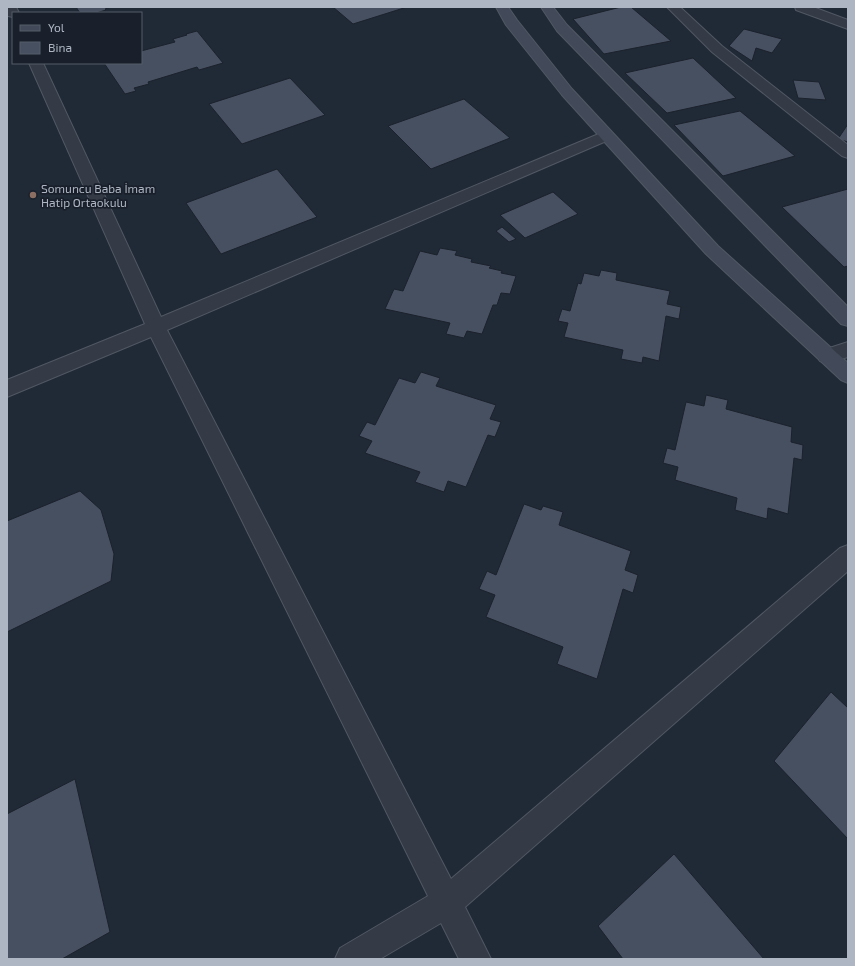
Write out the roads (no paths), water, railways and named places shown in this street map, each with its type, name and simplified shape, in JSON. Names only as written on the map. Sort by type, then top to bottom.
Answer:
[{"type":"main road","points":[[502,7],[511,22],[562,86],[606,136],[712,250],[848,375]]},
{"type":"main road","points":[[547,7],[562,28],[848,319]]},
{"type":"street","points":[[673,7],[717,49],[848,153]]},
{"type":"street","points":[[801,7],[848,26]]},
{"type":"street","points":[[36,64],[156,327],[475,959]]},
{"type":"street","points":[[7,389],[606,136]]},
{"type":"street","points":[[826,356],[848,349]]},
{"type":"street","points":[[351,959],[447,902],[848,556]]},
{"type":"place","name":"Somuncu Baba İmam Hatip Ortaokulu","points":[[33,195]]}]
